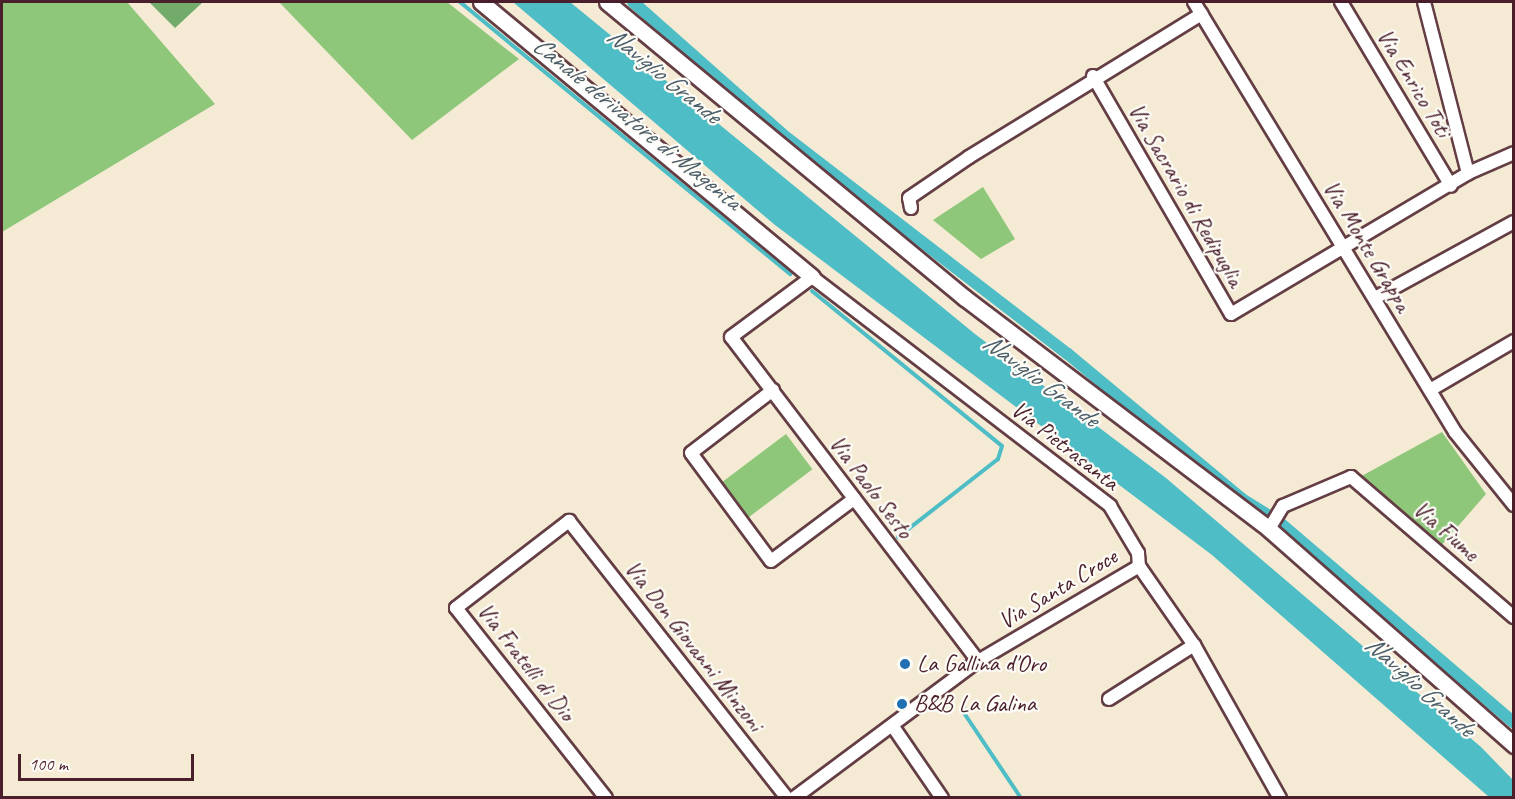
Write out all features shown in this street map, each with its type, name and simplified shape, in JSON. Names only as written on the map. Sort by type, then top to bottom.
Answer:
[{"type":"street","points":[[481,2],[812,277]]},
{"type":"street","points":[[607,2],[965,298],[1273,522],[1514,745]]},
{"type":"street","name":"Via Monte Grappa","points":[[1194,2],[1430,390],[1511,498]]},
{"type":"street","name":"Via Enrico Toti","points":[[1341,2],[1451,186]]},
{"type":"street","points":[[1424,2],[1468,173]]},
{"type":"street","points":[[911,208],[909,198],[1093,76],[1201,14]]},
{"type":"street","name":"Via Sacrario di Redipuglia","points":[[1093,76],[1231,314],[1346,250]]},
{"type":"street","points":[[1346,250],[1451,186],[1468,173],[1514,153]]},
{"type":"street","points":[[1375,298],[1514,222]]},
{"type":"street","name":"Via Paolo Sesto","points":[[812,277],[731,338],[978,661]]},
{"type":"street","name":"Via Pietrasanta","points":[[812,277],[1110,506],[1138,553],[1139,566],[1194,645],[1280,798]]},
{"type":"street","points":[[1430,390],[1514,341]]},
{"type":"street","points":[[773,390],[691,453],[771,561],[854,499]]},
{"type":"street","name":"Via Fiume","points":[[1273,522],[1283,506],[1351,477],[1514,617]]},
{"type":"street","name":"Via Fratelli di Dio","points":[[569,521],[456,608],[606,798]]},
{"type":"street","name":"Via Don Giovanni Minzoni","points":[[569,521],[787,798]]},
{"type":"street","name":"Via Santa Croce","points":[[794,798],[808,794],[978,661],[1139,566]]},
{"type":"street","points":[[1109,699],[1194,645]]},
{"type":"street","points":[[894,728],[942,798]]},
{"type":"green space","points":[[2,2],[127,2],[215,104],[2,232]]},
{"type":"green space","points":[[149,2],[203,2],[175,28]]},
{"type":"green space","points":[[279,2],[447,2],[519,59],[412,140]]},
{"type":"green space","points":[[983,187],[1015,239],[981,259],[933,220]]},
{"type":"green space","points":[[1442,432],[1486,494],[1440,547],[1358,478]]},
{"type":"green space","points":[[786,434],[812,469],[748,518],[721,483]]},
{"type":"water","points":[[513,2],[570,2],[975,334],[1166,478],[1481,747],[1513,780],[1513,797],[1489,797],[1212,555],[775,225]]},
{"type":"waterway","name":"Canale derivatore di Magenta","points":[[460,2],[790,274]]},
{"type":"waterway","points":[[633,2],[782,134],[1068,354],[1242,499],[1279,522],[1514,723]]},
{"type":"waterway","name":"Canale derivatore di Magenta","points":[[812,291],[1002,446],[998,459],[898,537]]},
{"type":"waterway","name":"Canale derivatore di Magenta","points":[[963,703],[964,713],[1021,798]]},
{"type":"place","name":"La Gallina d'Oro","points":[[905,664]]},
{"type":"place","name":"B&B La Galina","points":[[902,704]]},
{"type":"water label","name":"Naviglio Grande","points":[[664,75]]},
{"type":"water label","name":"Naviglio Grande","points":[[1041,380]]},
{"type":"water label","name":"Naviglio Grande","points":[[1420,686]]}]
